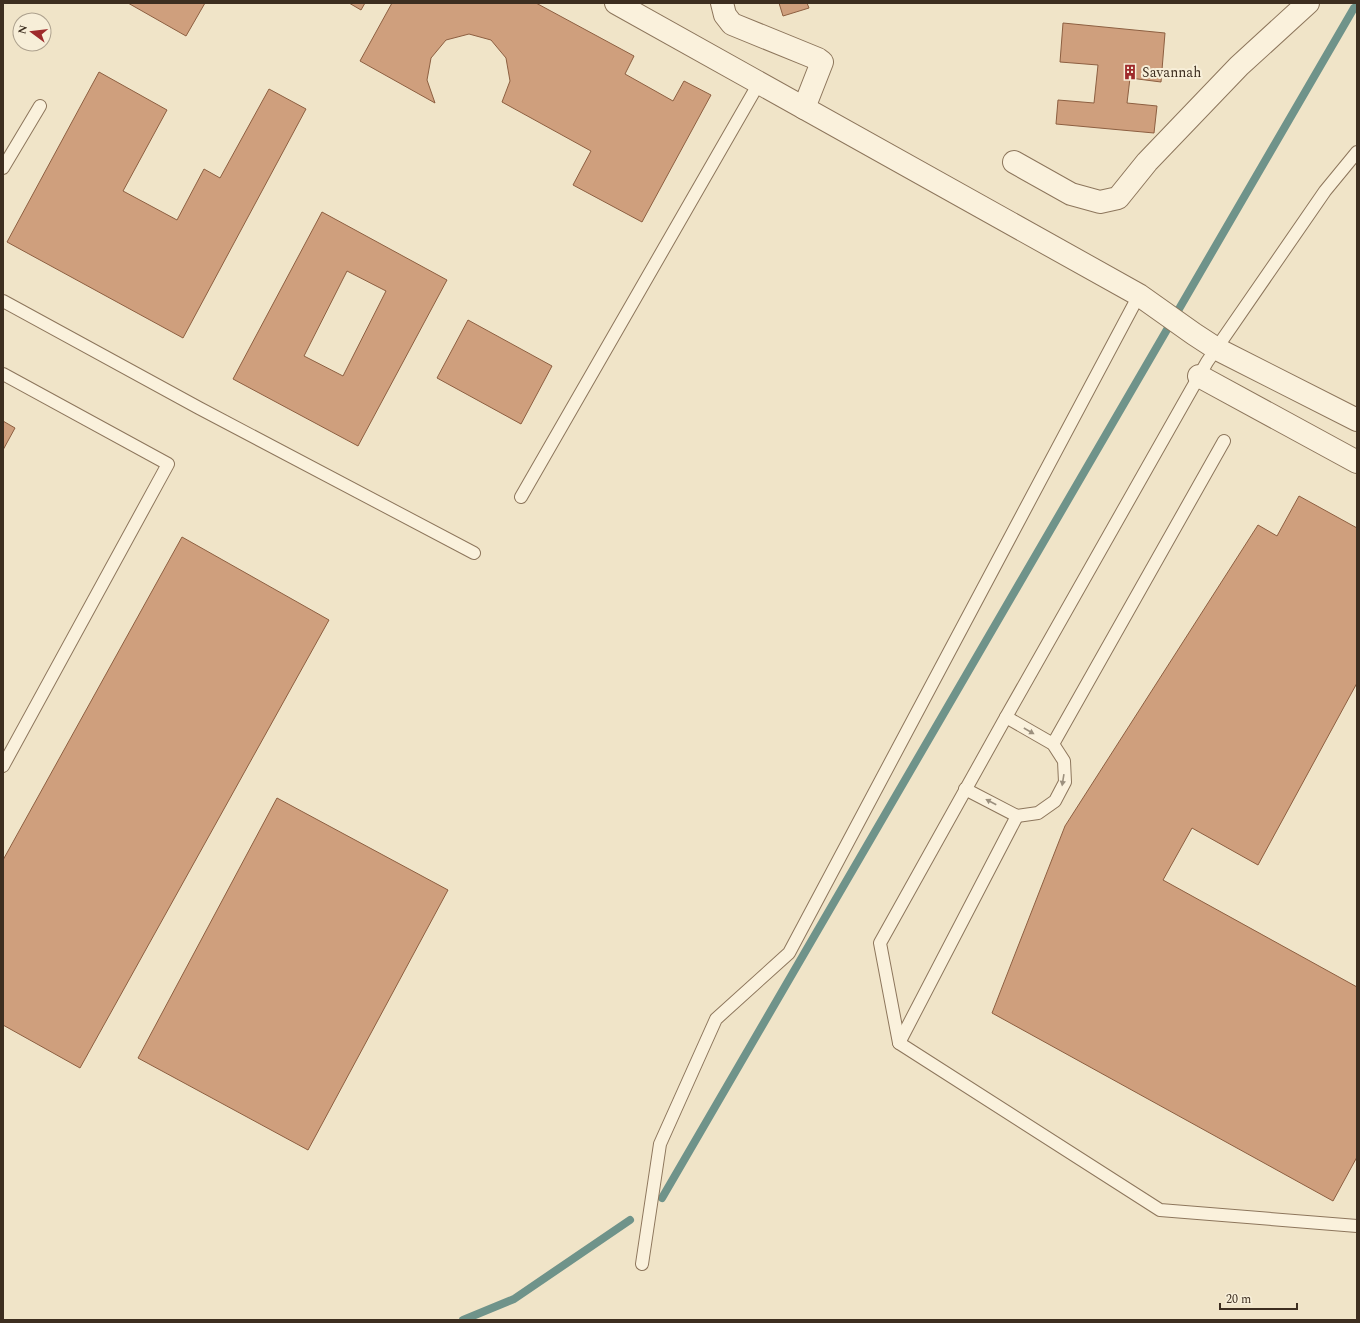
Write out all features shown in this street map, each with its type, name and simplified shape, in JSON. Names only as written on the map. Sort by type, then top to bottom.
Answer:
[{"type":"street","points":[[616,3],[1140,295],[1217,349],[1357,420]]},
{"type":"street","points":[[722,3],[725,15],[732,24],[818,59],[822,62],[804,108]]},
{"type":"street","points":[[1014,162],[1071,194],[1100,202],[1118,198],[1147,162],[1239,66],[1308,3]]},
{"type":"street","points":[[1199,376],[1357,462]]},
{"type":"lane","points":[[521,497],[759,83]]},
{"type":"lane","points":[[3,168],[40,106]]},
{"type":"lane","points":[[1357,152],[1324,191],[1199,376],[880,943],[899,1043],[1160,1210],[1357,1226]]},
{"type":"lane","points":[[642,1264],[660,1144],[716,1019],[789,953],[1140,295]]},
{"type":"lane","points":[[3,301],[199,408],[474,553]]},
{"type":"lane","points":[[3,374],[168,464],[3,766]]},
{"type":"lane","points":[[1053,744],[1224,441]]},
{"type":"lane","points":[[966,789],[1017,816],[1038,813],[1055,801],[1065,782],[1064,761],[1053,744],[1006,717]]},
{"type":"lane","points":[[899,1043],[1017,816]]},
{"type":"building","points":[[128,3],[205,3],[186,36]]},
{"type":"building","points":[[349,3],[365,3],[361,10]]},
{"type":"building","points":[[392,3],[536,3],[634,56],[625,74],[673,101],[684,81],[711,95],[642,222],[573,185],[591,151],[502,102],[510,81],[506,58],[491,40],[469,34],[446,40],[431,58],[427,80],[435,103],[360,61]]},
{"type":"building","points":[[779,3],[807,3],[809,8],[783,16]]},
{"type":"building","name":"Savannah","points":[[1063,23],[1165,33],[1161,82],[1130,78],[1127,103],[1157,106],[1154,133],[1056,124],[1058,100],[1094,103],[1098,65],[1060,62]]},
{"type":"building","points":[[99,72],[167,110],[123,191],[177,220],[204,169],[220,178],[269,89],[306,109],[183,338],[7,242]]},
{"type":"building","points":[[322,212],[447,280],[358,446],[233,379]],"holes":[[[347,271],[386,291],[343,376],[304,356]]]},
{"type":"building","points":[[468,320],[552,366],[521,424],[437,378]]},
{"type":"building","points":[[3,421],[15,428],[3,450]]},
{"type":"building","points":[[1299,496],[1357,528],[1357,683],[1258,865],[1192,828],[1163,880],[1357,987],[1357,1157],[1333,1201],[992,1013],[1065,826],[1258,525],[1277,536]]},
{"type":"building","points":[[182,537],[329,620],[80,1068],[3,1025],[3,860]]},
{"type":"building","points":[[277,798],[448,890],[308,1150],[138,1058]]},
{"type":"waterway","points":[[662,1198],[1354,8],[1357,6]]},
{"type":"waterway","points":[[463,1320],[514,1299],[630,1220]]},
{"type":"place","name":"Savannah","points":[[1130,72]]}]
